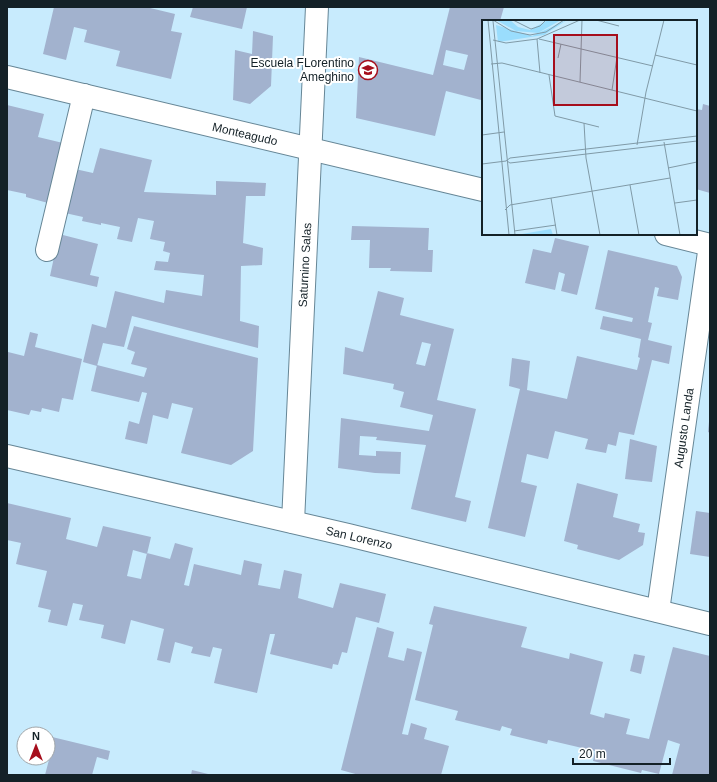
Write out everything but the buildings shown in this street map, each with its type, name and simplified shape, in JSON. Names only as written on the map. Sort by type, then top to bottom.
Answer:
[{"type":"street","name":"Saturnino Salas","points":[[292,522],[317,7]]},
{"type":"street","name":"Monteagudo","points":[[7,77],[482,190]]},
{"type":"street","points":[[47,250],[84,95]]},
{"type":"street","points":[[670,235],[710,245]]},
{"type":"street","name":"Augusto Landa","points":[[658,611],[710,245]]},
{"type":"street","name":"San Lorenzo","points":[[7,456],[292,522],[710,624]]},
{"type":"place","name":"Escuela FLorentino Ameghino","points":[[368,70]]}]
